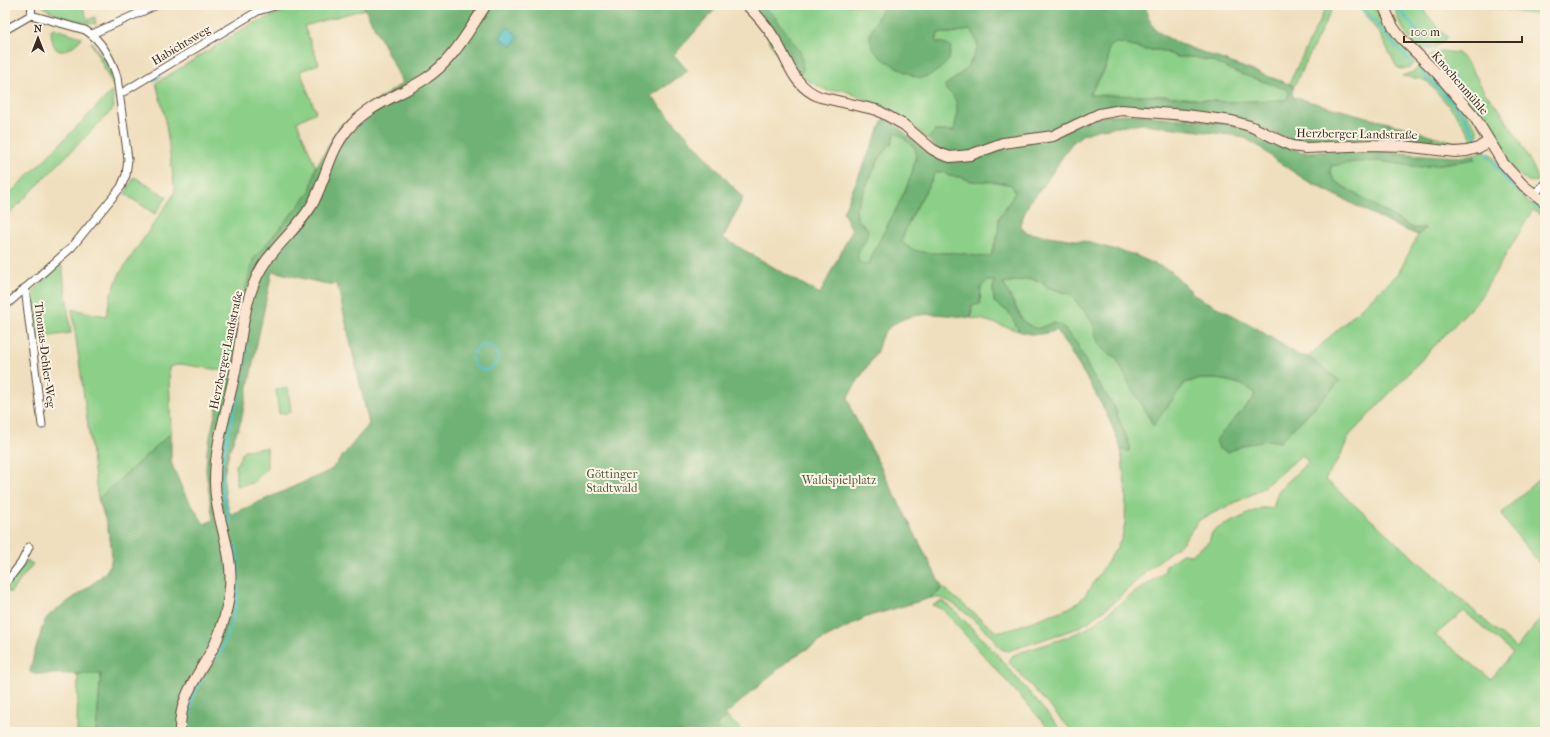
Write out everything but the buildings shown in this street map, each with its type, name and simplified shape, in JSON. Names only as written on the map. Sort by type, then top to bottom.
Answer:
[{"type":"street","points":[[31,15],[32,5]]},
{"type":"street","points":[[92,34],[157,5]]},
{"type":"street","name":"Herzberger Landstraße","points":[[180,732],[180,717],[184,700],[191,684],[215,643],[225,621],[229,603],[231,581],[229,552],[215,490],[216,460],[218,442],[235,373],[243,320],[254,282],[262,267],[273,252],[307,213],[313,202],[332,154],[349,127],[373,108],[426,78],[441,66],[460,44],[486,5]]},
{"type":"street","name":"Herzberger Landstraße","points":[[747,5],[767,27],[797,81],[803,88],[812,94],[825,99],[851,103],[877,110],[904,125],[932,149],[950,157],[970,156],[1003,143],[1053,136],[1099,114],[1121,110],[1179,114],[1232,122],[1250,126],[1292,146],[1306,148],[1372,145],[1403,146],[1455,152],[1478,148],[1489,141]]},
{"type":"street","name":"Habichtsweg","points":[[120,94],[258,11],[275,6]]},
{"type":"street","name":"Knochenmühle","points":[[1384,8],[1401,38],[1463,102],[1474,116],[1503,163],[1514,176],[1545,202]]},
{"type":"street","points":[[5,30],[31,15],[85,30],[92,34],[114,67],[120,94],[128,159],[124,181],[114,197],[72,247],[5,306]]},
{"type":"street","points":[[1534,194],[1545,184]]},
{"type":"street","name":"Thomas-Dehler-Weg","points":[[25,288],[42,425]]},
{"type":"street","points":[[5,584],[21,563],[29,547]]},
{"type":"green space","points":[[42,5],[82,5],[88,20],[95,17],[96,24],[59,15],[46,9]]},
{"type":"green space","points":[[307,5],[364,5],[365,9],[304,26],[319,64],[300,71],[316,112],[297,122],[316,167],[310,192],[253,260],[225,371],[181,364],[169,367],[171,433],[98,499],[72,309],[106,316],[111,294],[120,273],[175,191],[165,117],[156,83],[251,24],[293,8]]},
{"type":"green space","name":"Göttinger Stadtwald","points":[[364,5],[719,5],[674,55],[688,71],[651,96],[743,198],[723,238],[820,294],[852,230],[843,212],[884,118],[897,126],[927,152],[941,160],[959,162],[1104,116],[1123,114],[1145,115],[1231,125],[1248,130],[1301,152],[1382,150],[1409,154],[1459,157],[1474,154],[1475,159],[1420,167],[1379,161],[1354,162],[1331,166],[1330,173],[1336,182],[1412,228],[1426,228],[1418,235],[1398,227],[1304,179],[1245,138],[1143,124],[1100,129],[1082,135],[1071,144],[1042,188],[1029,203],[1020,224],[1022,229],[1028,233],[1082,241],[1132,254],[1171,271],[1197,297],[1248,323],[1298,355],[1308,357],[1340,381],[1280,442],[1267,440],[1260,441],[1247,444],[1228,452],[1219,449],[1216,440],[1252,401],[1255,393],[1240,384],[1222,380],[1202,379],[1185,383],[1153,426],[1148,414],[1131,388],[1116,357],[1108,353],[1099,344],[1092,321],[1072,295],[1047,287],[1040,281],[1030,279],[1003,283],[1023,321],[1037,329],[1053,323],[1061,325],[1077,344],[1091,373],[1113,405],[1130,446],[1129,451],[1121,450],[1101,403],[1057,330],[1038,334],[1029,334],[1019,331],[1009,312],[994,302],[993,287],[995,281],[987,281],[981,287],[980,304],[971,306],[971,318],[935,314],[900,320],[890,327],[882,336],[876,353],[848,397],[852,411],[942,587],[938,593],[927,599],[866,617],[790,659],[726,714],[727,717],[716,724],[721,732],[96,732],[101,674],[36,674],[30,672],[34,653],[43,625],[51,614],[91,585],[102,576],[109,567],[112,552],[111,543],[98,499],[171,433],[171,462],[183,491],[204,524],[213,520],[206,471],[207,451],[232,339],[253,260],[310,192],[316,167],[340,126],[403,83]],"holes":[[[895,132],[916,149],[914,163],[910,177],[897,207],[874,251],[869,264],[864,265],[858,260],[858,254],[866,238],[868,229],[857,219],[856,208],[880,157],[892,142]],[[936,172],[943,172],[949,176],[961,177],[971,181],[997,182],[1012,185],[1015,193],[999,218],[998,235],[991,256],[982,257],[958,253],[928,253],[908,247],[902,242],[911,218]],[[272,271],[326,284],[337,284],[369,424],[331,470],[230,515],[226,499],[224,474],[229,451],[241,421]]]},
{"type":"green space","points":[[739,5],[763,5],[776,18],[801,53],[803,69],[794,85],[767,36]]},
{"type":"green space","points":[[763,5],[884,5],[908,72],[915,77],[936,43],[938,33],[969,30],[974,34],[978,46],[975,53],[966,69],[945,85],[947,90],[954,96],[957,104],[954,131],[935,131],[927,139],[911,124],[888,109],[843,90],[828,91],[799,76],[776,18]]},
{"type":"green space","points":[[884,5],[1146,5],[1149,20],[1161,34],[1180,44],[1294,86],[1292,92],[1293,97],[1433,136],[1431,143],[1372,138],[1327,144],[1298,143],[1272,132],[1119,106],[1050,132],[964,153],[947,152],[936,148],[927,139],[935,131],[954,131],[957,108],[954,98],[946,90],[945,85],[962,73],[972,60],[978,46],[974,34],[969,30],[938,33],[936,42],[943,43],[951,47],[949,59],[933,74],[921,78],[917,77],[905,72],[884,59],[873,49],[870,40],[871,32]],"holes":[[[1115,43],[1146,50],[1160,50],[1178,57],[1193,57],[1212,61],[1235,72],[1286,89],[1289,92],[1287,99],[1224,102],[1165,96],[1089,95],[1105,67],[1108,60],[1108,52],[1110,47]]]},
{"type":"green space","points":[[1327,5],[1334,5],[1294,86],[1289,84]]},
{"type":"green space","points":[[1358,5],[1374,5],[1389,32],[1409,51],[1415,62],[1411,67],[1401,69],[1397,67],[1379,33]]},
{"type":"green space","points":[[1395,5],[1423,5],[1421,7],[1448,37],[1431,49],[1419,49],[1403,29],[1397,17]]},
{"type":"green space","points":[[1476,5],[1502,5],[1545,11],[1545,16]]},
{"type":"green space","points":[[53,28],[81,37],[81,39],[69,49],[60,51],[56,49],[52,39],[51,30]]},
{"type":"green space","points":[[91,42],[108,65],[116,88],[115,90]]},
{"type":"green space","points":[[1115,43],[1146,50],[1160,50],[1178,57],[1193,57],[1212,61],[1235,72],[1286,89],[1289,92],[1287,99],[1224,102],[1165,96],[1089,95],[1105,69],[1108,60],[1109,48]]},
{"type":"green space","points":[[1440,51],[1457,53],[1470,66],[1485,93],[1498,107],[1514,132],[1533,166],[1538,181],[1534,182],[1527,180],[1521,177],[1513,169],[1430,60],[1431,55]]},
{"type":"green space","points":[[1421,66],[1426,69],[1462,108],[1477,129],[1478,134],[1476,141],[1469,146],[1451,148],[1431,143],[1433,136],[1458,142],[1468,141],[1472,138],[1456,114],[1428,82],[1422,79],[1402,76],[1413,72]]},
{"type":"green space","points":[[112,91],[114,108],[5,218],[5,198]]},
{"type":"green space","points":[[895,131],[916,149],[914,163],[910,177],[897,207],[874,251],[869,264],[864,265],[859,262],[857,256],[865,242],[865,226],[857,219],[856,208],[880,157],[892,142]]},
{"type":"green space","points":[[1483,151],[1492,155],[1505,172],[1505,175],[1524,193],[1526,201],[1531,204],[1537,201],[1545,206],[1545,218],[1533,210],[1479,299],[1349,436],[1339,459],[1325,479],[1516,648],[1545,613],[1545,732],[1073,732],[1009,662],[1013,655],[1065,638],[1088,628],[1134,593],[1164,573],[1166,566],[1182,554],[1191,555],[1209,542],[1214,530],[1261,508],[1273,508],[1278,491],[1308,462],[1302,455],[1259,491],[1199,520],[1183,542],[1151,567],[1112,604],[1088,622],[1075,629],[1008,651],[1000,648],[992,636],[959,608],[940,598],[912,602],[883,612],[938,593],[942,587],[995,631],[1002,632],[1069,608],[1079,602],[1116,549],[1122,537],[1125,524],[1126,493],[1121,450],[1129,451],[1130,446],[1114,406],[1091,373],[1077,344],[1061,325],[1053,323],[1037,329],[1023,321],[1003,283],[1030,279],[1040,281],[1047,287],[1072,295],[1077,304],[1092,321],[1099,344],[1108,353],[1116,357],[1153,425],[1185,383],[1202,379],[1222,380],[1240,384],[1255,393],[1253,399],[1246,406],[1228,452],[1254,442],[1267,440],[1280,442],[1340,381],[1308,357],[1398,274],[1418,235],[1425,229],[1412,228],[1336,182],[1330,173],[1331,166],[1354,162],[1379,161],[1420,167],[1475,159],[1474,154]],"holes":[[[1464,611],[1513,653],[1491,679],[1435,635]]]},
{"type":"green space","points":[[936,172],[943,172],[949,176],[961,177],[971,181],[997,182],[1012,185],[1015,193],[999,218],[998,235],[991,256],[982,258],[946,253],[930,254],[909,249],[902,242],[906,227]]},
{"type":"green space","points":[[134,177],[167,197],[155,214],[125,194]]},
{"type":"green space","points":[[59,266],[62,266],[71,333],[37,338],[33,291]]},
{"type":"green space","points":[[987,281],[995,281],[993,287],[994,302],[1009,312],[1019,331],[984,320],[971,318],[975,298]]},
{"type":"green space","points":[[288,388],[291,412],[279,414],[276,390]]},
{"type":"green space","points":[[267,448],[267,468],[264,472],[253,483],[236,486],[236,465],[244,450]]},
{"type":"green space","points":[[1545,473],[1545,570],[1506,522],[1502,513]]},
{"type":"green space","points":[[27,561],[33,564],[10,593],[6,588]]},
{"type":"green space","points":[[942,601],[955,611],[993,650],[1063,732],[1052,732],[943,610],[933,605]]},
{"type":"green space","points":[[75,674],[101,674],[96,732],[77,732],[78,676]]},
{"type":"green space","points":[[727,717],[744,732],[721,732],[715,725]]},
{"type":"water","points":[[509,28],[518,37],[512,46],[500,38],[505,29]]},
{"type":"waterway","points":[[1361,5],[1411,62]]},
{"type":"waterway","points":[[1397,12],[1402,12],[1429,47]]},
{"type":"waterway","points":[[1435,56],[1474,101]]},
{"type":"waterway","points":[[1421,72],[1463,115],[1480,144]]},
{"type":"waterway","points":[[153,81],[160,76]]},
{"type":"waterway","points":[[1483,148],[1507,181],[1525,197]]},
{"type":"waterway","points":[[1535,206],[1545,210]]},
{"type":"waterway","points":[[472,358],[475,366],[486,370],[491,368],[498,359],[493,348],[487,345],[482,345],[473,354]]},
{"type":"waterway","points":[[230,523],[223,492],[222,465],[229,430],[238,397],[247,347]]},
{"type":"waterway","points":[[217,658],[229,631],[236,603],[238,589],[238,560],[236,545]]},
{"type":"waterway","points":[[188,732],[192,698],[202,679]]},
{"type":"park label","name":"Waldspielplatz","points":[[839,480]]}]
